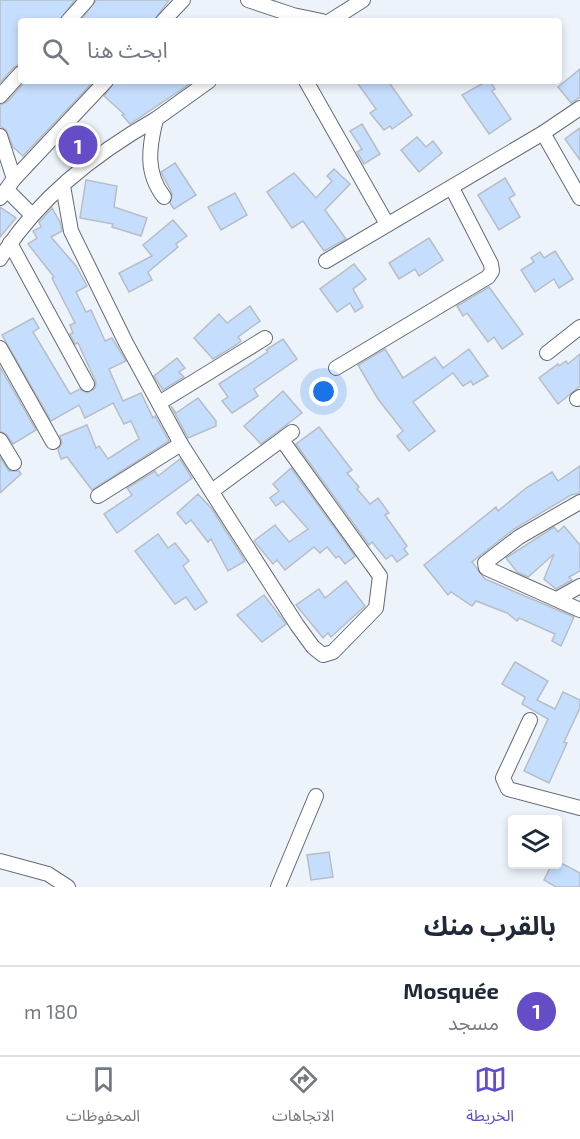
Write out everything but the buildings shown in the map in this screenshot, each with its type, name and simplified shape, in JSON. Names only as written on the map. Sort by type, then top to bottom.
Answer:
[{"type":"street","points":[[71,18],[86,0]]},
{"type":"street","points":[[166,18],[183,0]]},
{"type":"street","points":[[335,18],[363,0]]},
{"type":"street","points":[[256,1],[308,18]]},
{"type":"street","points":[[0,96],[18,75]]},
{"type":"street","points":[[7,189],[103,84]]},
{"type":"street","points":[[0,259],[32,216],[63,186],[114,143],[156,119],[205,84]]},
{"type":"street","points":[[308,84],[387,224]]},
{"type":"street","points":[[326,261],[452,188],[580,108]]},
{"type":"street","points":[[156,119],[150,140],[150,173],[164,197]]},
{"type":"street","points":[[543,133],[580,198]]},
{"type":"street","points":[[0,136],[7,189],[32,216]]},
{"type":"street","points":[[63,186],[71,231],[85,264],[159,404],[181,444],[313,647],[323,655],[333,652],[376,608],[380,576],[287,436],[212,491]]},
{"type":"street","points":[[336,368],[488,277],[492,271],[491,264],[452,188]]},
{"type":"street","points":[[10,243],[87,384]]},
{"type":"street","points":[[547,353],[580,327]]},
{"type":"street","points":[[159,404],[266,338]]},
{"type":"street","points":[[0,348],[53,442]]},
{"type":"street","points":[[0,440],[14,463]]},
{"type":"street","points":[[98,496],[181,444]]},
{"type":"street","points":[[580,502],[519,537],[484,562],[486,568],[580,610]]},
{"type":"street","points":[[557,598],[580,585]]},
{"type":"street","points":[[530,720],[503,778],[504,784],[508,789],[580,808]]},
{"type":"street","points":[[278,887],[316,796]]},
{"type":"street","points":[[0,861],[48,874],[68,887]]},
{"type":"place","name":"Mosquée","points":[[78,145]]}]
